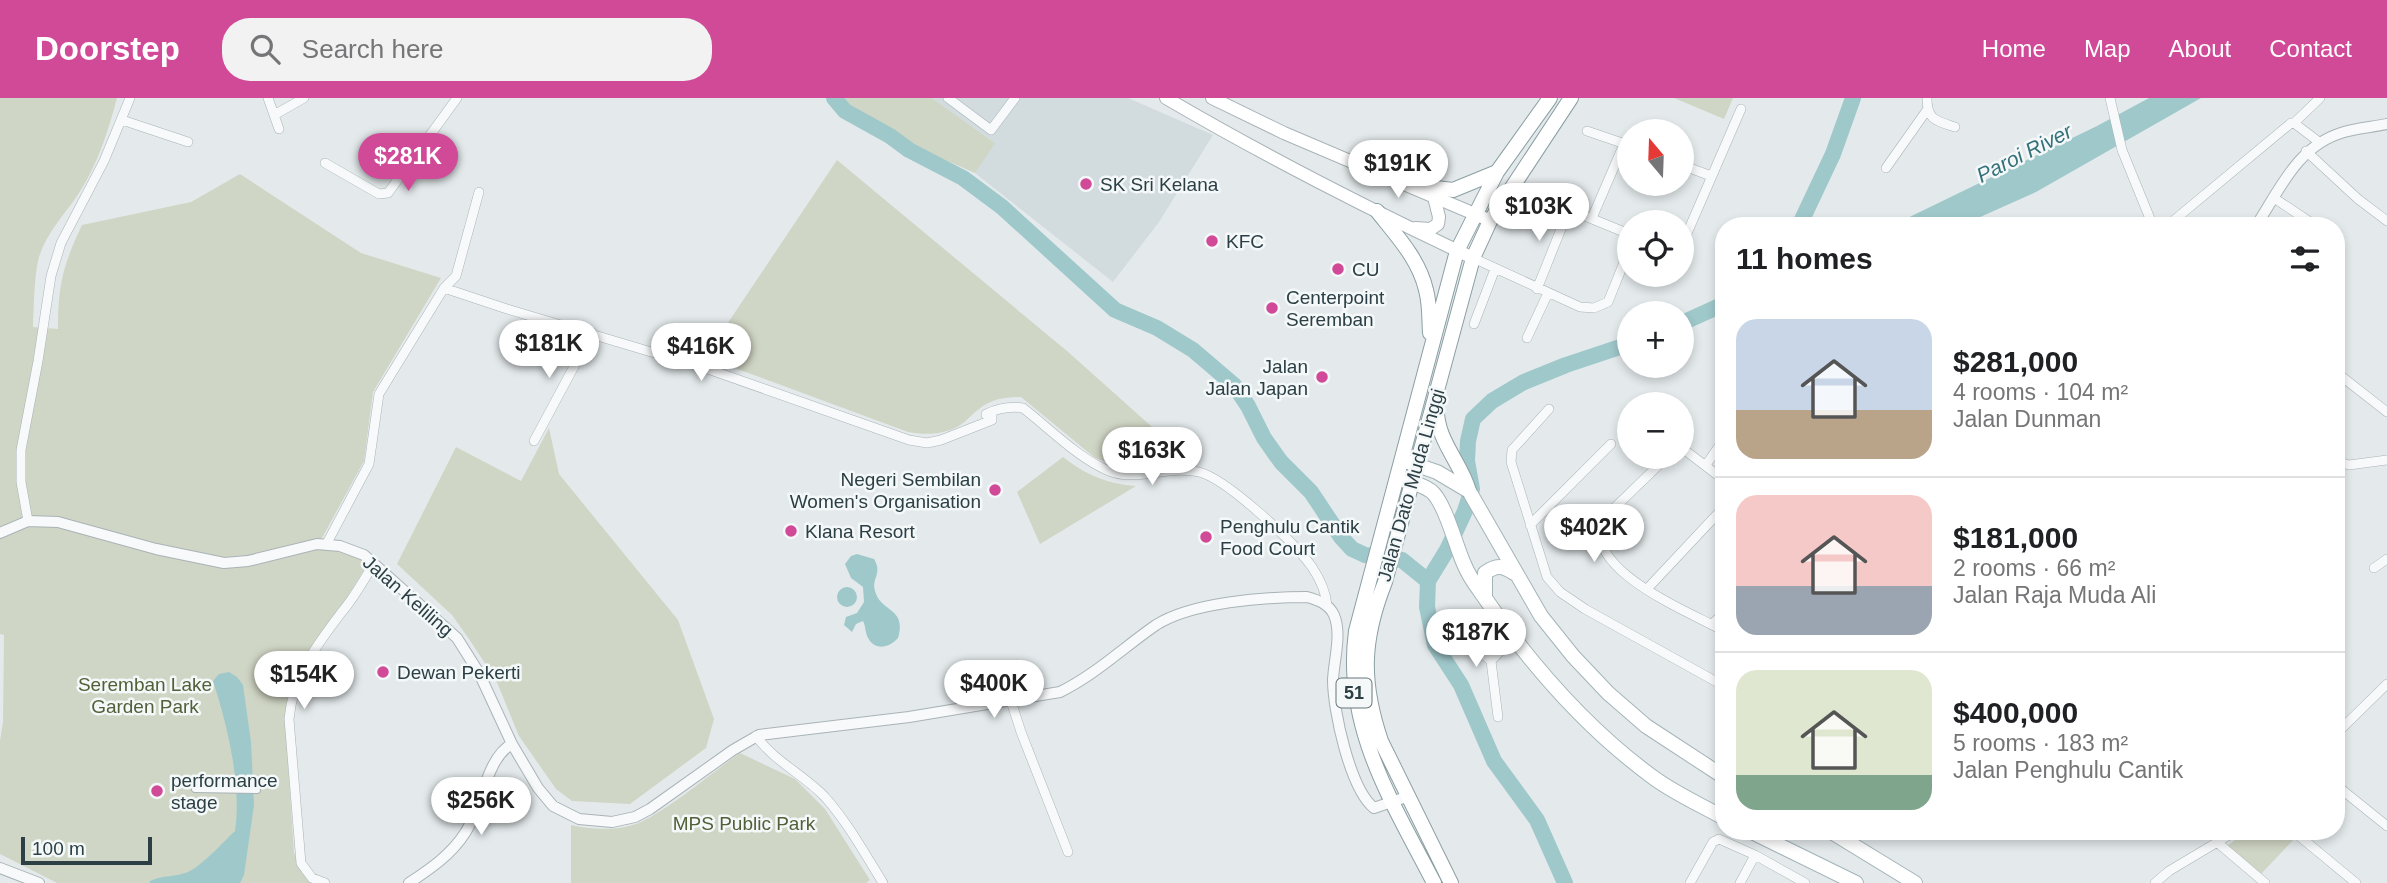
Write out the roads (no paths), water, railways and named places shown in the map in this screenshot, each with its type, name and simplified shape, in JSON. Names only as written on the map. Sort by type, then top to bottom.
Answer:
[{"type":"main road","points":[[1166,98],[1377,211],[1473,258]]},
{"type":"main road","points":[[1212,98],[1228,102],[1374,173],[1490,221]]},
{"type":"main road","name":"Jalan Dato Muda Linggi","points":[[1434,883],[1376,769],[1360,723],[1353,676],[1356,631],[1457,251],[1497,172],[1550,98]]},
{"type":"main road","name":"Jalan Dato Muda Linggi","points":[[1451,883],[1406,797],[1374,720],[1366,677],[1368,634],[1385,582],[1473,258],[1490,221],[1570,98]]},
{"type":"main road","points":[[1374,173],[1409,178],[1436,188],[1453,190],[1497,172]]},
{"type":"main road","points":[[1411,228],[1431,229],[1438,224],[1434,197]]},
{"type":"main road","points":[[1377,211],[1417,266],[1426,289],[1431,345]]},
{"type":"main road","points":[[1438,387],[1437,413],[1442,440],[1458,462],[1469,491],[1541,616],[1573,656],[1608,693],[1646,726],[1715,771]]},
{"type":"main road","points":[[1402,460],[1437,472],[1469,491]]},
{"type":"main road","points":[[1397,478],[1433,493],[1441,503],[1465,566],[1485,598],[1513,638],[1568,704],[1607,742],[1657,780],[1715,813]]},
{"type":"main road","points":[[1485,598],[1485,573],[1504,566],[1515,574]]},
{"type":"main road","points":[[1767,840],[1846,881]]},
{"type":"main road","points":[[1845,840],[1915,883]]},
{"type":"street","points":[[27,521],[21,482],[21,450],[51,276],[61,243],[104,161],[130,98]]},
{"type":"street","points":[[268,98],[279,129]]},
{"type":"street","points":[[274,115],[304,98]]},
{"type":"street","points":[[325,163],[379,194],[388,194],[457,98]]},
{"type":"street","points":[[948,98],[991,130],[1015,98]]},
{"type":"street","points":[[1886,168],[1927,110],[1927,98]]},
{"type":"street","points":[[2110,98],[2122,150],[2149,217]]},
{"type":"street","points":[[2178,217],[2294,123],[2319,98]]},
{"type":"street","points":[[1694,216],[1741,109]]},
{"type":"street","points":[[1927,110],[1935,121],[1955,127]]},
{"type":"street","points":[[122,120],[188,142]]},
{"type":"street","points":[[2294,123],[2319,142]]},
{"type":"street","points":[[2262,217],[2306,151],[2343,132],[2387,124]]},
{"type":"street","points":[[1587,131],[1617,141]]},
{"type":"street","points":[[2306,151],[2358,199],[2387,220]]},
{"type":"street","points":[[1592,218],[1617,165]]},
{"type":"street","points":[[1694,170],[1711,176]]},
{"type":"street","points":[[327,543],[369,464],[379,394],[444,288],[456,276],[480,192]]},
{"type":"street","points":[[1536,196],[1617,229]]},
{"type":"street","points":[[2274,198],[2302,217]]},
{"type":"street","points":[[1537,289],[1569,209]]},
{"type":"street","points":[[1473,258],[1537,289],[1587,309],[1602,307],[1608,302],[1617,280]]},
{"type":"street","points":[[1474,324],[1495,269]]},
{"type":"street","points":[[444,288],[694,365],[909,440],[927,443],[955,434],[992,420],[992,415],[986,415],[1012,406],[1023,408],[1090,462],[1111,472],[1128,474],[1177,470],[1199,472],[1217,479],[1297,549],[1319,578],[1326,593],[1327,606],[1335,618],[1337,633],[1334,695],[1340,731],[1365,799],[1374,808],[1406,797]]},
{"type":"street","points":[[1527,338],[1548,293]]},
{"type":"street","points":[[534,442],[592,333]]},
{"type":"street","points":[[2345,379],[2387,412]]},
{"type":"street","points":[[1549,409],[1512,450],[1511,462],[1547,577],[1560,592],[1585,609],[1715,681]]},
{"type":"street","points":[[1530,525],[1611,444]]},
{"type":"street","points":[[1706,464],[1715,452]]},
{"type":"street","points":[[1694,456],[1715,472]]},
{"type":"street","points":[[2345,464],[2387,460]]},
{"type":"street","points":[[1655,469],[1606,516],[1600,526],[1601,544],[1611,563],[1647,589],[1715,626]]},
{"type":"street","points":[[1647,589],[1715,517]]},
{"type":"street","name":"Jalan Keliling","points":[[0,533],[27,521],[58,522],[156,549],[224,563],[248,561],[327,543],[353,550],[374,563],[457,638],[479,673],[512,744],[538,788],[553,806],[579,819],[612,822],[635,817],[756,736]]},
{"type":"street","points":[[2374,568],[2387,559]]},
{"type":"street","points":[[325,883],[312,878],[301,863],[290,705],[300,673],[374,563]]},
{"type":"street","points":[[883,883],[827,799],[765,748],[756,736],[787,730],[909,717],[1060,692],[1077,684],[1156,625],[1199,606],[1307,597],[1327,606]]},
{"type":"street","points":[[1712,624],[1715,621]]},
{"type":"street","points":[[1491,661],[1513,638]]},
{"type":"street","points":[[1476,648],[1491,661],[1498,717]]},
{"type":"street","points":[[2345,725],[2387,684]]},
{"type":"street","points":[[1011,701],[1068,852]]},
{"type":"street","points":[[409,883],[458,843],[475,816],[498,755],[512,744]]},
{"type":"street","points":[[195,789],[257,790]]},
{"type":"street","points":[[2345,792],[2387,826]]},
{"type":"street","points":[[1690,883],[1713,842],[1717,840]]},
{"type":"street","points":[[1721,840],[1805,883]]},
{"type":"street","points":[[2161,881],[2222,840]]},
{"type":"street","points":[[2304,840],[2357,883]]},
{"type":"street","points":[[2218,843],[2266,883]]},
{"type":"street","points":[[1740,883],[1755,855]]},
{"type":"street","points":[[0,868],[39,883]]},
{"type":"water","points":[[2149,98],[2201,98],[2036,192],[1980,217],[1910,217]]},
{"type":"water","points":[[857,554],[874,559],[877,569],[875,591],[899,621],[898,638],[887,646],[879,647],[871,642],[863,621],[856,624],[852,632],[844,625],[846,617],[857,613],[864,602],[863,587],[851,578],[845,564],[851,556]]},
{"type":"water","points":[[847,587],[854,590],[857,597],[854,604],[847,607],[840,604],[837,597],[840,590]]},
{"type":"water","points":[[229,672],[243,685],[251,742],[254,805],[244,875],[240,883],[150,883],[155,879],[183,874],[194,869],[235,831],[235,775],[228,735],[213,681],[219,674]]},
{"type":"waterway","points":[[834,98],[845,111],[909,150],[963,178],[1002,207],[1115,310],[1157,328],[1193,350],[1234,385],[1281,462],[1311,492],[1352,549],[1365,555],[1402,560],[1428,581]]},
{"type":"waterway","points":[[1803,217],[1833,154],[1853,98]]},
{"type":"waterway","points":[[1694,318],[1715,308]]},
{"type":"waterway","points":[[1565,883],[1537,820],[1494,761],[1461,685],[1435,645],[1427,607],[1428,581],[1447,550],[1472,489],[1467,461],[1473,419],[1492,401],[1524,382],[1617,348]]},
{"type":"place","name":"SK Sri Kelana","points":[[1086,184]]},
{"type":"place","name":"KFC","points":[[1212,241]]},
{"type":"place","name":"CU","points":[[1338,269]]},
{"type":"place","name":"Centerpoint Seremban","points":[[1272,308]]},
{"type":"place","name":"Jalan Jalan Japan","points":[[1322,377]]},
{"type":"place","name":"Negeri Sembilan Women's Organisation","points":[[995,490]]},
{"type":"place","name":"Klana Resort","points":[[791,531]]},
{"type":"place","name":"Penghulu Cantik Food Court","points":[[1206,537]]},
{"type":"place","name":"Dewan Pekerti","points":[[383,672]]},
{"type":"place","name":"performance stage","points":[[157,791]]},
{"type":"water label","name":"Paroi River","points":[[2024,153]]},
{"type":"park label","name":"Seremban Lake Garden Park","points":[[145,695]]},
{"type":"park label","name":"MPS Public Park","points":[[744,823]]}]
